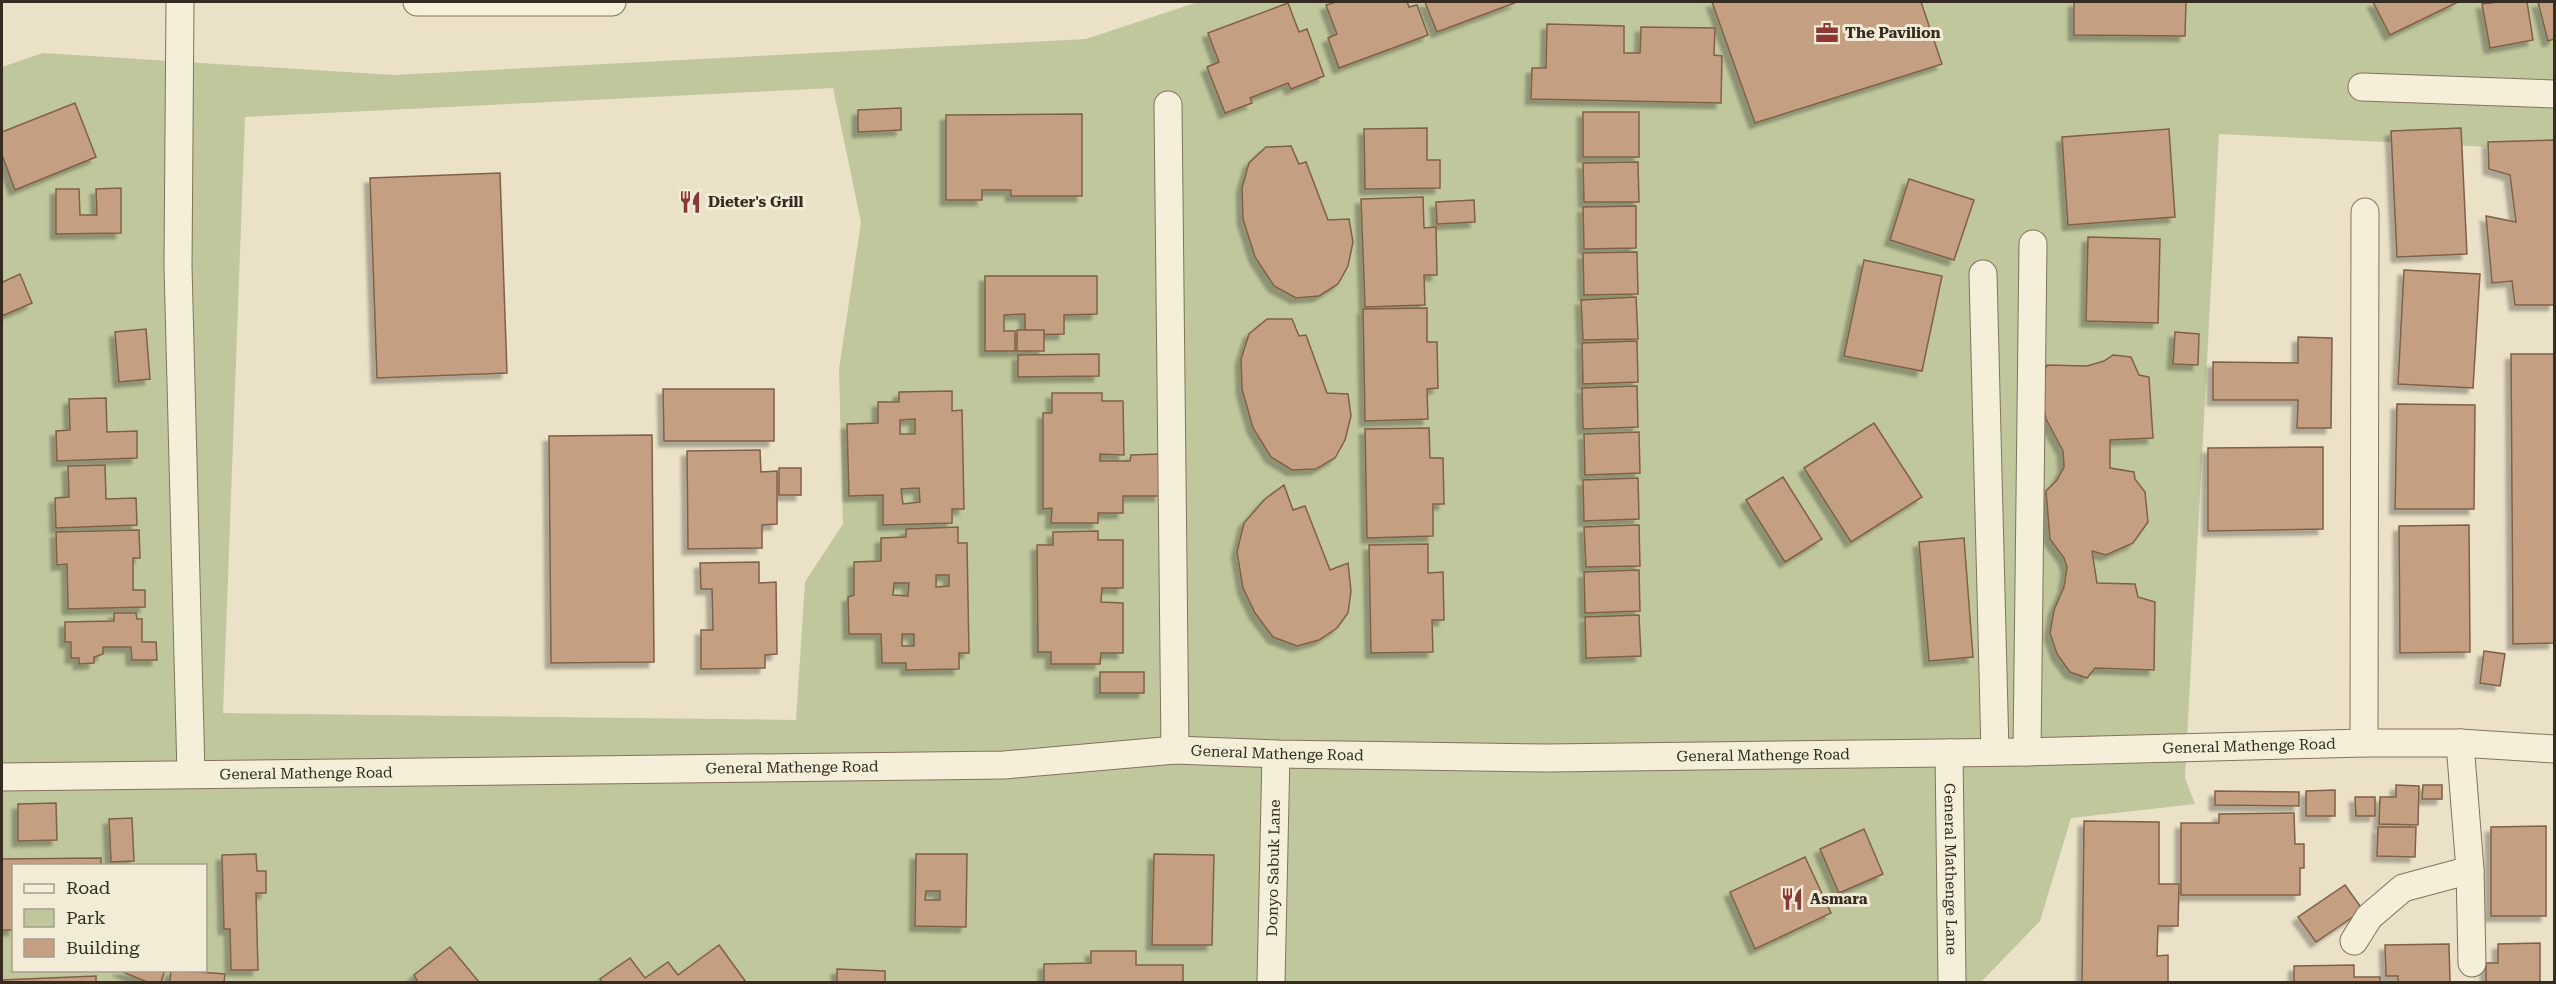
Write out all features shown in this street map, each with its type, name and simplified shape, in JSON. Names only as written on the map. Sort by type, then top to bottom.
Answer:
[{"type":"street","points":[[180,2],[178,266],[191,774]]},
{"type":"street","points":[[417,2],[612,2]]},
{"type":"street","points":[[2362,87],[2554,94]]},
{"type":"street","points":[[1168,105],[1175,750]]},
{"type":"street","points":[[2364,743],[2365,212]]},
{"type":"street","points":[[2027,752],[2033,244]]},
{"type":"street","points":[[1983,274],[1995,752]]},
{"type":"street","name":"General Mathenge Road","points":[[2,777],[1004,765],[1175,750],[1276,754],[1548,758],[2027,752],[2364,743],[2460,743],[2554,749]]},
{"type":"street","points":[[2460,743],[2470,870],[2472,963]]},
{"type":"street","name":"General Mathenge Lane","points":[[1949,753],[1952,982]]},
{"type":"street","name":"Donyo Sabuk Lane","points":[[1271,982],[1276,754]]},
{"type":"street","points":[[2354,941],[2369,917],[2403,888],[2470,870]]},
{"type":"green space","points":[[1198,2],[2554,2],[2554,150],[2219,134],[2185,778],[2195,804],[2071,818],[2040,921],[1981,982],[2,982],[2,67],[43,53],[393,75],[1086,39]],"holes":[[[833,88],[861,222],[839,369],[843,524],[805,582],[796,720],[223,713],[245,117]]]},
{"type":"building","points":[[1336,2],[1407,2],[1409,7],[1417,5],[1428,35],[1339,68],[1328,38],[1337,34],[1326,5]]},
{"type":"building","points":[[1425,2],[1517,2],[1437,32]]},
{"type":"building","name":"The Pavilion","points":[[1712,2],[1921,2],[1942,64],[1755,123]]},
{"type":"building","points":[[2074,2],[2186,2],[2185,36],[2074,35]]},
{"type":"building","points":[[2373,2],[2458,2],[2390,35]]},
{"type":"building","points":[[2527,2],[2533,40],[2490,48],[2482,4]]},
{"type":"building","points":[[2538,2],[2554,2],[2554,39],[2548,41]]},
{"type":"building","points":[[1288,3],[1299,32],[1307,29],[1324,76],[1291,89],[1288,83],[1250,98],[1252,103],[1225,113],[1207,67],[1219,62],[1208,33]]},
{"type":"building","points":[[1547,24],[1624,26],[1624,53],[1640,53],[1641,27],[1715,28],[1714,55],[1722,56],[1721,103],[1531,99],[1532,68],[1546,68]]},
{"type":"building","points":[[75,103],[96,157],[15,190],[2,155],[2,132]]},
{"type":"building","points":[[901,108],[901,130],[858,132],[858,110]]},
{"type":"building","points":[[1583,112],[1639,112],[1639,157],[1583,157]]},
{"type":"building","points":[[1082,114],[1082,196],[1011,196],[1011,190],[982,190],[982,200],[946,200],[946,115]]},
{"type":"building","points":[[1427,128],[1427,160],[1440,160],[1440,188],[1365,189],[1364,129]]},
{"type":"building","points":[[2461,128],[2467,254],[2397,257],[2391,131]]},
{"type":"building","points":[[2169,129],[2175,217],[2068,225],[2062,137]]},
{"type":"building","points":[[2554,140],[2554,305],[2515,305],[2512,281],[2492,283],[2486,216],[2516,222],[2510,175],[2489,169],[2488,142]]},
{"type":"building","points":[[1291,146],[1299,164],[1306,162],[1328,220],[1349,219],[1353,242],[1348,266],[1338,284],[1319,296],[1296,298],[1274,286],[1255,257],[1243,219],[1242,188],[1249,163],[1266,147]]},
{"type":"building","points":[[1638,162],[1639,202],[1584,202],[1583,163]]},
{"type":"building","points":[[500,173],[507,373],[377,378],[370,178]]},
{"type":"building","points":[[1909,179],[1974,200],[1954,260],[1890,240]]},
{"type":"building","points":[[121,188],[121,233],[56,234],[56,189],[79,189],[80,215],[97,215],[96,189]]},
{"type":"building","points":[[1423,197],[1424,228],[1436,227],[1437,275],[1424,275],[1425,305],[1365,307],[1361,199]]},
{"type":"building","points":[[1474,200],[1475,222],[1437,224],[1436,202]]},
{"type":"building","points":[[1636,206],[1636,248],[1584,249],[1583,207]]},
{"type":"building","points":[[2088,237],[2160,239],[2158,323],[2086,321]]},
{"type":"building","points":[[1637,252],[1638,294],[1584,295],[1583,253]]},
{"type":"building","points":[[1864,260],[1942,276],[1922,371],[1844,356]]},
{"type":"building","points":[[2404,270],[2480,274],[2473,388],[2398,384]]},
{"type":"building","points":[[20,274],[32,303],[2,316],[2,279],[3,282]]},
{"type":"building","points":[[985,276],[1097,276],[1097,314],[1064,315],[1064,334],[1025,335],[1025,314],[1004,315],[1004,331],[1015,331],[1015,351],[985,351]]},
{"type":"building","points":[[1636,297],[1638,339],[1583,340],[1581,300]]},
{"type":"building","points":[[1427,308],[1427,342],[1437,342],[1438,388],[1427,389],[1428,419],[1365,421],[1363,309]]},
{"type":"building","points":[[1267,319],[1292,319],[1299,336],[1306,335],[1327,393],[1348,394],[1351,416],[1345,440],[1335,458],[1316,469],[1292,470],[1271,457],[1253,428],[1242,389],[1241,359],[1249,334]]},
{"type":"building","points":[[146,329],[150,379],[119,382],[115,332]]},
{"type":"building","points":[[1017,330],[1044,330],[1044,351],[1017,351]]},
{"type":"building","points":[[2175,332],[2199,334],[2198,365],[2173,364]]},
{"type":"building","points":[[2298,337],[2332,338],[2331,428],[2297,428],[2298,400],[2213,400],[2213,362],[2298,363]]},
{"type":"building","points":[[1637,341],[1638,382],[1583,384],[1582,343]]},
{"type":"building","points":[[1099,354],[1099,376],[1018,377],[1018,355]]},
{"type":"building","points":[[2511,354],[2554,354],[2554,643],[2513,644]]},
{"type":"building","points":[[2113,355],[2131,357],[2139,375],[2149,377],[2153,438],[2110,440],[2110,468],[2134,472],[2135,479],[2145,492],[2148,522],[2133,543],[2106,555],[2092,551],[2097,583],[2135,584],[2138,597],[2155,602],[2154,670],[2095,668],[2087,678],[2070,672],[2057,654],[2050,633],[2054,610],[2064,587],[2067,567],[2064,558],[2050,539],[2046,491],[2057,480],[2064,467],[2063,451],[2046,419],[2042,378],[2047,365],[2087,366],[2104,361]]},
{"type":"building","points":[[1637,386],[1638,427],[1583,429],[1582,388]]},
{"type":"building","points":[[663,389],[774,389],[774,441],[664,441]]},
{"type":"building","points":[[952,391],[952,411],[962,410],[964,509],[952,509],[952,523],[883,525],[883,495],[849,496],[847,424],[878,423],[878,402],[899,402],[899,392]],"holes":[[[915,419],[915,434],[900,434],[900,420]],[[919,488],[920,502],[903,504],[901,489]]]},
{"type":"building","points":[[1052,393],[1102,393],[1102,401],[1123,401],[1124,455],[1100,454],[1100,461],[1130,461],[1131,455],[1160,454],[1160,496],[1123,496],[1123,513],[1098,513],[1098,523],[1051,523],[1052,508],[1043,509],[1043,413],[1052,413]]},
{"type":"building","points":[[106,398],[107,432],[137,431],[137,458],[57,461],[56,431],[70,430],[69,399]]},
{"type":"building","points":[[2397,404],[2475,405],[2474,509],[2395,509]]},
{"type":"building","points":[[1874,423],[1922,497],[1851,542],[1804,468]]},
{"type":"building","points":[[1429,428],[1430,458],[1443,458],[1444,504],[1433,504],[1433,536],[1367,538],[1365,429]]},
{"type":"building","points":[[1639,432],[1640,473],[1585,475],[1584,434]]},
{"type":"building","points":[[652,435],[654,662],[551,663],[549,436]]},
{"type":"building","points":[[2323,447],[2323,529],[2208,531],[2208,448]]},
{"type":"building","points":[[760,450],[761,472],[777,471],[777,524],[762,525],[762,548],[688,549],[687,451]]},
{"type":"building","points":[[105,465],[106,499],[136,498],[137,525],[56,528],[55,498],[69,497],[68,466]]},
{"type":"building","points":[[779,468],[801,468],[801,495],[779,495]]},
{"type":"building","points":[[1783,477],[1822,539],[1785,562],[1746,500]]},
{"type":"building","points":[[1638,478],[1639,519],[1584,521],[1583,480]]},
{"type":"building","points":[[1284,485],[1293,510],[1305,506],[1330,570],[1348,563],[1351,591],[1348,613],[1337,628],[1319,640],[1297,646],[1273,637],[1255,613],[1243,588],[1237,552],[1244,523],[1265,499]]},
{"type":"building","points":[[1639,525],[1640,566],[1586,567],[1584,527]]},
{"type":"building","points":[[2469,525],[2470,652],[2400,653],[2399,526]]},
{"type":"building","points":[[958,527],[958,543],[967,543],[969,653],[959,653],[959,669],[906,670],[906,663],[882,663],[881,634],[849,634],[848,597],[854,595],[854,562],[881,561],[881,538],[906,537],[906,529]],"holes":[[[936,575],[949,575],[949,586],[936,587]],[[894,583],[909,583],[908,596],[893,595]],[[902,634],[914,634],[914,646],[902,646]]]},
{"type":"building","points":[[139,530],[140,558],[133,558],[133,590],[145,590],[145,607],[68,609],[67,564],[57,565],[56,532]]},
{"type":"building","points":[[1098,531],[1098,540],[1123,540],[1123,588],[1102,588],[1101,602],[1123,603],[1123,653],[1101,653],[1100,664],[1051,664],[1051,652],[1038,652],[1037,545],[1053,545],[1053,532]]},
{"type":"building","points":[[1964,538],[1973,657],[1929,661],[1919,542]]},
{"type":"building","points":[[1428,544],[1428,573],[1443,572],[1444,620],[1432,620],[1433,652],[1371,653],[1369,545]]},
{"type":"building","points":[[759,562],[759,583],[776,582],[777,654],[765,655],[765,668],[701,669],[701,630],[713,630],[712,589],[701,589],[700,563]]},
{"type":"building","points":[[1639,570],[1640,611],[1585,613],[1584,572]]},
{"type":"building","points":[[114,613],[136,613],[137,619],[142,619],[142,642],[156,642],[157,660],[132,660],[131,647],[103,647],[103,654],[94,657],[94,663],[79,664],[79,658],[71,658],[71,642],[65,642],[65,622],[114,621]]},
{"type":"building","points":[[1639,615],[1641,656],[1586,658],[1585,617]]},
{"type":"building","points":[[2484,651],[2505,654],[2500,686],[2480,683]]},
{"type":"building","points":[[1100,672],[1144,672],[1144,693],[1100,693]]},
{"type":"building","points":[[2396,785],[2419,786],[2418,825],[2379,824],[2380,797],[2396,797]]},
{"type":"building","points":[[2423,785],[2442,785],[2442,799],[2422,799]]},
{"type":"building","points":[[2335,790],[2335,816],[2306,816],[2306,791]]},
{"type":"building","points":[[2215,791],[2299,792],[2299,806],[2215,805]]},
{"type":"building","points":[[2355,797],[2375,797],[2375,816],[2356,816]]},
{"type":"building","points":[[56,803],[57,840],[18,841],[18,804]]},
{"type":"building","points":[[2294,813],[2295,844],[2304,844],[2304,868],[2300,868],[2300,895],[2181,895],[2181,823],[2219,823],[2219,814]]},
{"type":"building","points":[[132,818],[134,861],[111,862],[109,819]]},
{"type":"building","points":[[2084,821],[2159,822],[2159,884],[2179,884],[2178,926],[2158,926],[2157,956],[2168,955],[2168,982],[2082,982]]},
{"type":"building","points":[[2546,826],[2546,916],[2491,916],[2491,827]]},
{"type":"building","points":[[2378,827],[2416,827],[2415,857],[2377,856]]},
{"type":"building","points":[[1864,829],[1883,874],[1839,893],[1820,849]]},
{"type":"building","points":[[256,854],[257,871],[266,871],[266,893],[256,893],[258,970],[231,970],[230,929],[224,929],[222,855]]},
{"type":"building","points":[[916,854],[967,854],[966,927],[915,926]],"holes":[[[926,891],[940,891],[940,900],[925,900]]]},
{"type":"building","points":[[1154,854],[1214,855],[1212,945],[1152,945]]},
{"type":"building","points":[[1805,857],[1831,913],[1755,949],[1730,892]]},
{"type":"building","points":[[101,858],[101,864],[12,864],[12,930],[2,930],[2,859]]},
{"type":"building","points":[[2345,885],[2363,910],[2316,942],[2298,917]]},
{"type":"building","points":[[2540,943],[2540,982],[2486,982],[2486,963],[2498,963],[2498,944]]},
{"type":"building","points":[[2449,944],[2450,982],[2398,982],[2398,976],[2386,976],[2385,945]]},
{"type":"building","points":[[719,945],[746,982],[602,982],[600,979],[630,958],[645,978],[668,962],[678,975]]},
{"type":"building","points":[[450,947],[479,982],[418,982],[414,975]]},
{"type":"building","points":[[1091,951],[1136,951],[1136,965],[1183,965],[1183,982],[1044,982],[1044,964],[1091,963]]},
{"type":"building","points":[[2354,965],[2354,977],[2380,977],[2380,982],[2294,982],[2294,966]]},
{"type":"building","points":[[837,969],[885,971],[885,982],[837,982]]},
{"type":"building","points":[[123,972],[164,972],[161,982],[147,982]]},
{"type":"building","points":[[171,972],[225,974],[224,982],[170,982]]},
{"type":"building","points":[[96,976],[96,982],[2,982],[2,980]]},
{"type":"place","name":"The Pavilion","points":[[1827,33]]},
{"type":"place","name":"Dieter's Grill","points":[[690,202]]},
{"type":"place","name":"Asmara","points":[[1792,899]]}]
